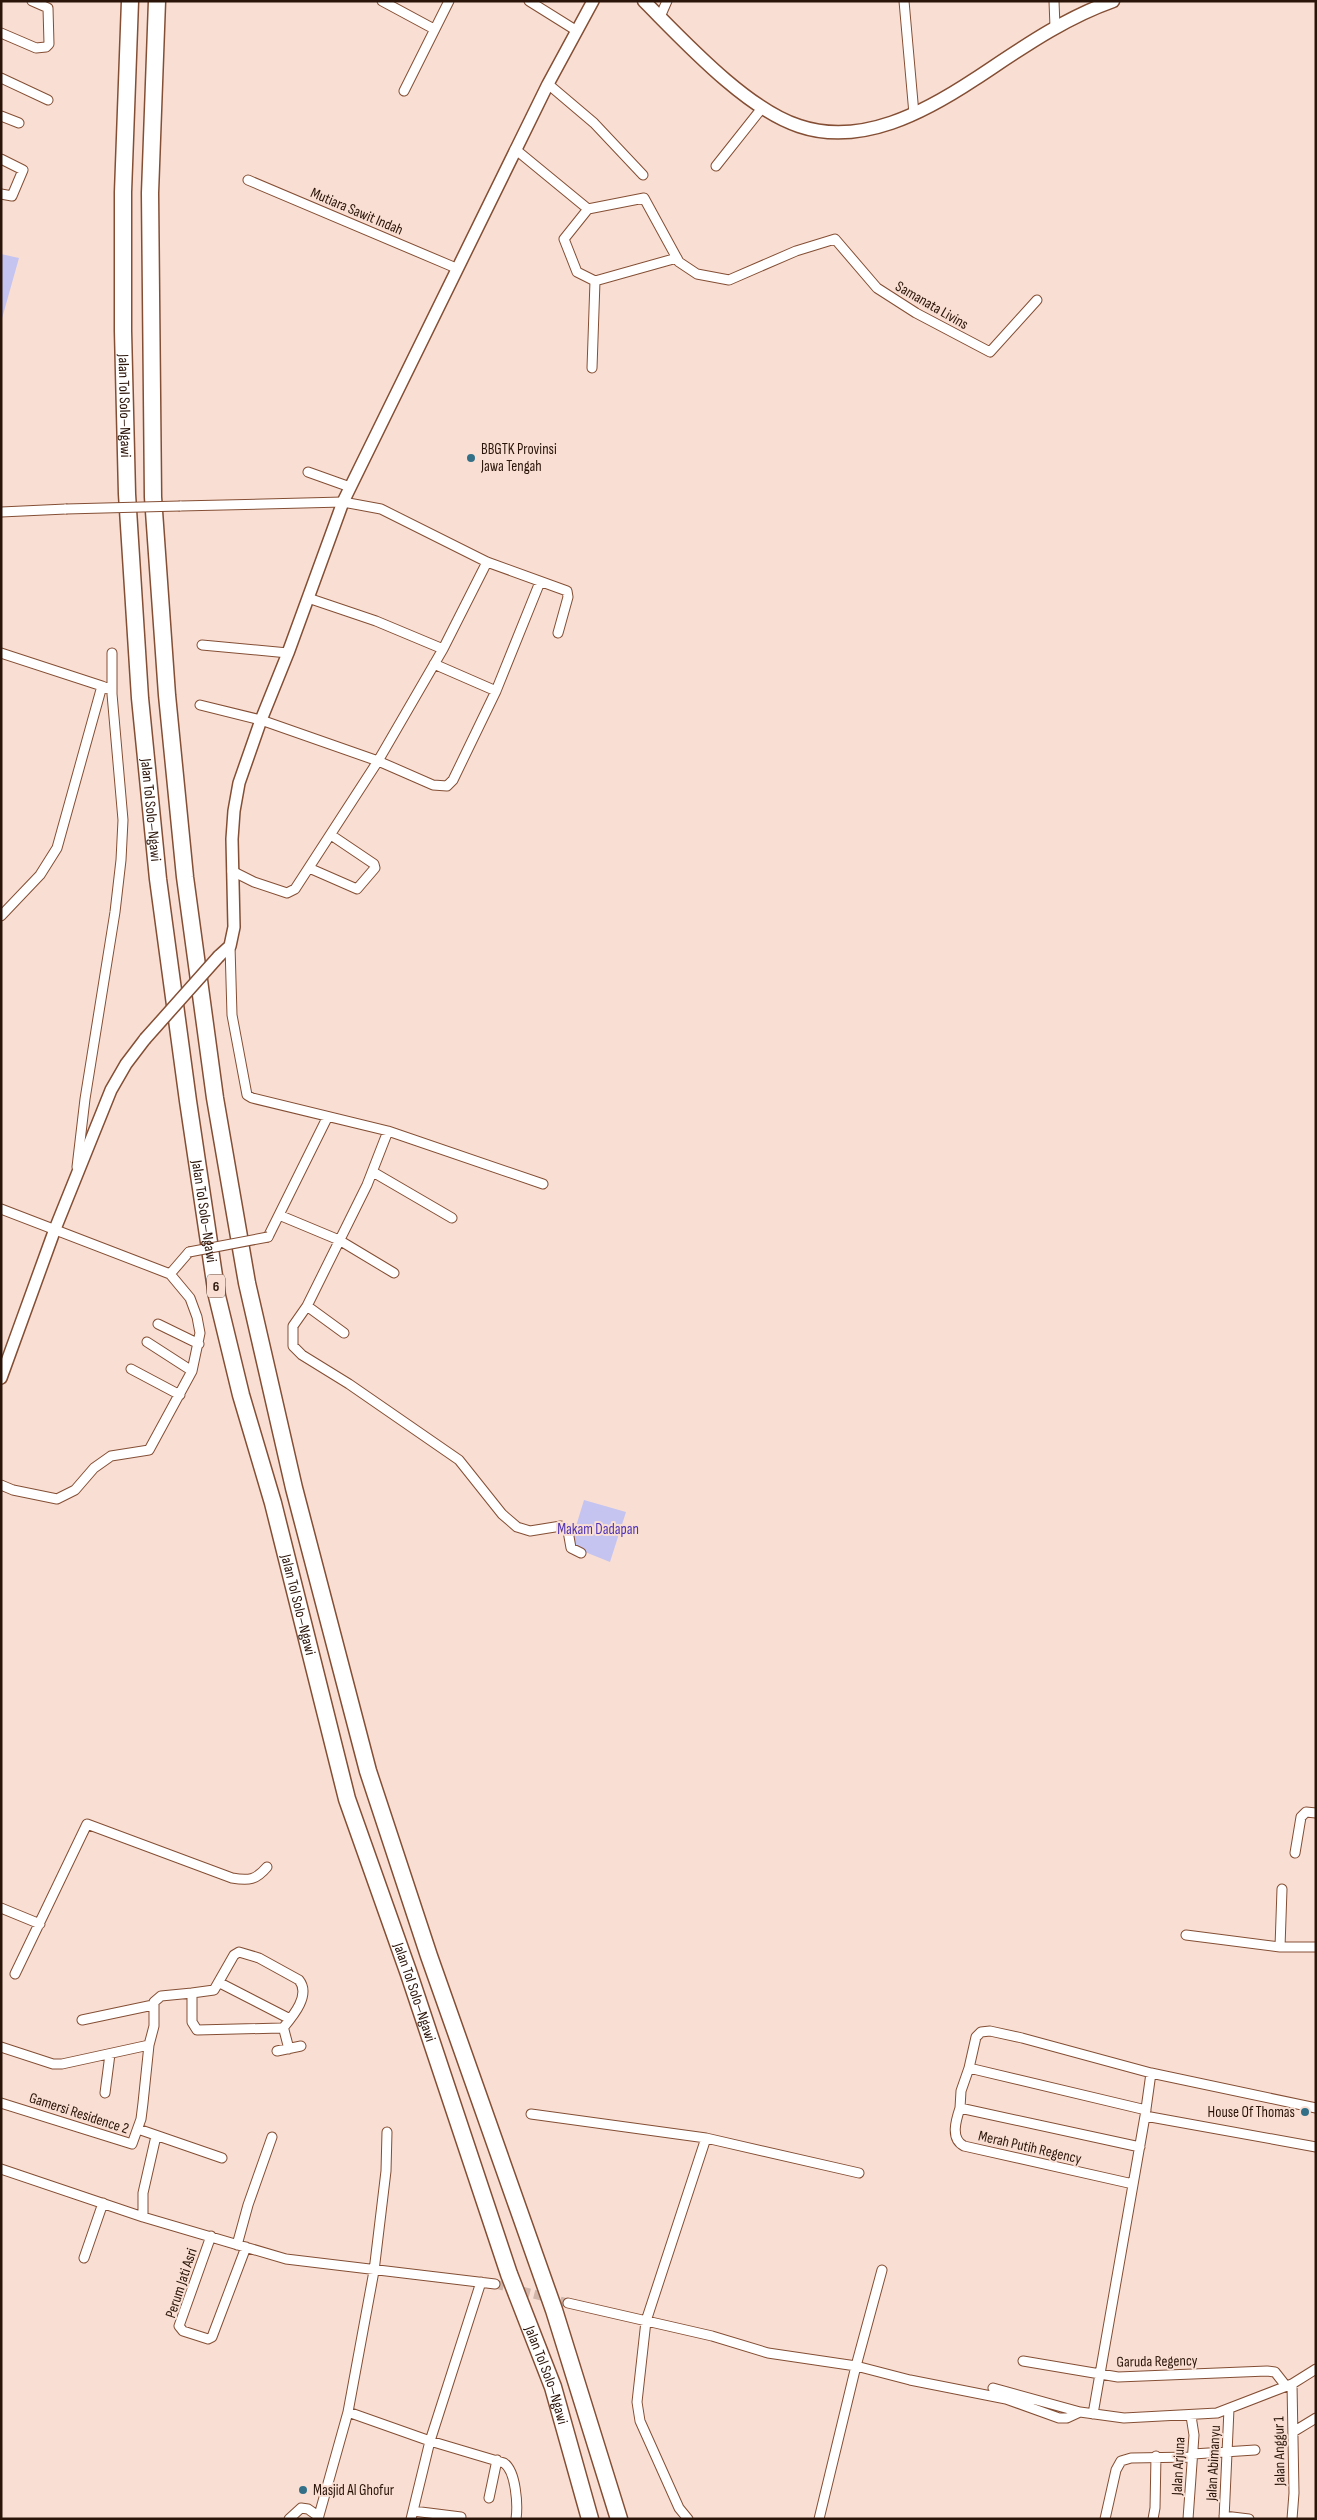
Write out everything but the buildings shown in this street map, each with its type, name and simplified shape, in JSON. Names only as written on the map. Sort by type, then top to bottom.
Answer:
[{"type":"highway","name":"Jalan Tol Solo–Ngawi","points":[[130,1],[123,192],[123,331],[127,494],[138,669],[158,879],[188,1102],[217,1296],[241,1395],[273,1503],[347,1799],[409,1974],[509,2274],[553,2387],[590,2519]]},
{"type":"highway","name":"Jalan Tol Solo–Ngawi","points":[[157,1],[150,193],[153,477],[167,695],[186,886],[215,1098],[247,1283],[294,1488],[368,1771],[441,1992],[554,2310],[620,2519]]},
{"type":"main road","points":[[644,1],[725,79],[762,108],[799,126],[840,132],[857,131],[914,114],[942,100],[1055,27],[1113,1]]},
{"type":"street","points":[[1,32],[36,48],[46,47],[49,44],[48,8],[32,1]]},
{"type":"street","points":[[382,1],[434,29]]},
{"type":"street","points":[[404,91],[449,1]]},
{"type":"street","points":[[529,1],[577,31]]},
{"type":"street","points":[[543,1184],[388,1131],[327,1118],[252,1098],[247,1094],[231,1006],[230,946],[235,909],[232,871],[234,811],[240,783],[260,720],[288,653],[342,502],[548,84],[594,1]]},
{"type":"street","points":[[660,17],[667,1]]},
{"type":"street","points":[[904,1],[914,114]]},
{"type":"street","points":[[1054,1],[1055,27]]},
{"type":"street","points":[[1,78],[48,100]]},
{"type":"street","points":[[548,84],[594,123],[643,175]]},
{"type":"street","points":[[716,166],[762,108]]},
{"type":"street","points":[[1,116],[19,123]]},
{"type":"street","points":[[516,149],[588,209],[564,239],[577,272],[596,281],[677,258]]},
{"type":"street","points":[[1,159],[23,170],[15,193],[9,197],[3,194]]},
{"type":"street","name":"Mutiara Sawit Indah","points":[[248,180],[456,268]]},
{"type":"street","name":"Samanata Livins","points":[[588,209],[644,198],[677,258],[687,269],[697,274],[729,280],[796,251],[835,239],[877,288],[916,313],[990,352],[1037,300]]},
{"type":"street","points":[[592,368],[596,281]]},
{"type":"street","points":[[308,472],[350,487]]},
{"type":"street","points":[[1,512],[66,508],[342,502],[381,509],[487,562],[567,591],[568,597],[558,633]]},
{"type":"street","points":[[232,871],[254,882],[287,893],[295,889],[378,761],[443,649],[487,562]]},
{"type":"street","points":[[200,705],[260,720],[378,761],[433,785],[447,786],[453,780],[496,691],[540,582]]},
{"type":"street","points":[[308,598],[376,621],[443,649]]},
{"type":"street","points":[[202,645],[288,653]]},
{"type":"street","points":[[1,653],[112,690]]},
{"type":"street","points":[[76,1178],[84,1099],[115,912],[121,850],[123,820],[112,690],[112,654]]},
{"type":"street","points":[[434,664],[496,691]]},
{"type":"street","points":[[1,916],[40,875],[57,848],[102,686]]},
{"type":"street","points":[[309,868],[354,889],[361,887],[375,868],[374,864],[331,835]]},
{"type":"street","points":[[1,1378],[55,1229],[111,1090],[126,1064],[145,1039],[230,946]]},
{"type":"street","points":[[170,1274],[189,1252],[268,1237],[327,1118]]},
{"type":"street","points":[[388,1131],[373,1172],[307,1306],[293,1326],[292,1340],[296,1350],[459,1460],[502,1514],[517,1528],[530,1531],[561,1526],[568,1531],[571,1548],[580,1553]]},
{"type":"street","points":[[373,1172],[452,1218]]},
{"type":"street","points":[[1,1209],[170,1274],[190,1298],[198,1317],[199,1344],[192,1371],[149,1450],[111,1456],[94,1468],[75,1490],[57,1499],[13,1490],[1,1485]]},
{"type":"street","points":[[279,1216],[339,1240],[394,1273]]},
{"type":"street","points":[[307,1306],[344,1333]]},
{"type":"street","points":[[158,1324],[199,1344]]},
{"type":"street","points":[[147,1342],[192,1371]]},
{"type":"street","points":[[131,1369],[180,1395]]},
{"type":"street","points":[[1295,1853],[1302,1817],[1306,1812],[1316,1813]]},
{"type":"street","points":[[15,1974],[87,1824],[232,1878],[251,1880],[258,1878],[267,1867]]},
{"type":"street","points":[[1280,1947],[1282,1889]]},
{"type":"street","points":[[1,1908],[40,1924]]},
{"type":"street","points":[[1186,1936],[1280,1947],[1316,1948]]},
{"type":"street","points":[[82,2020],[153,2005],[156,1999],[161,1996],[214,1990],[220,1983],[230,1960],[239,1952],[259,1958],[299,1980],[304,1985],[301,2000],[290,2020],[283,2028],[197,2030],[192,2022],[192,1993]]},
{"type":"street","points":[[220,1983],[290,2020]]},
{"type":"street","name":"Gamersi Residence 2","points":[[1,2103],[128,2145],[132,2144],[138,2129],[149,2045],[154,2026],[153,2005]]},
{"type":"street","points":[[283,2028],[289,2048]]},
{"type":"street","name":"Merah Putih Regency","points":[[1133,2184],[964,2146],[958,2143],[955,2137],[961,2091],[969,2068],[976,2037],[981,2032],[990,2032],[1151,2073],[1316,2108]]},
{"type":"street","points":[[1,2047],[53,2064],[62,2064],[149,2045]]},
{"type":"street","points":[[278,2051],[301,2046]]},
{"type":"street","name":"Gamersi Residence 2","points":[[105,2093],[110,2054]]},
{"type":"street","points":[[969,2068],[1146,2113],[1316,2146]]},
{"type":"street","points":[[1093,2414],[1146,2113],[1151,2073]]},
{"type":"street","name":"Merah Putih Regency","points":[[960,2108],[1140,2147]]},
{"type":"street","points":[[531,2114],[706,2138],[859,2173]]},
{"type":"street","name":"Gamersi Residence 2","points":[[138,2129],[222,2158]]},
{"type":"street","points":[[289,2519],[301,2508],[308,2509],[318,2518],[348,2412],[374,2271],[386,2171],[388,2132]]},
{"type":"street","points":[[143,2217],[143,2193],[156,2136]]},
{"type":"street","points":[[241,2246],[248,2205],[272,2137]]},
{"type":"street","points":[[688,2519],[679,2508],[637,2412],[646,2321],[706,2138]]},
{"type":"street","points":[[1,2169],[143,2217],[286,2259],[495,2284]]},
{"type":"street","points":[[84,2258],[103,2203]]},
{"type":"street","name":"Perum Jati Asri","points":[[211,2236],[179,2326],[183,2331],[208,2339],[212,2336],[241,2246]]},
{"type":"street","points":[[820,2519],[856,2366],[882,2270]]},
{"type":"street","points":[[461,2517],[412,2515],[430,2441],[481,2282]]},
{"type":"street","points":[[568,2303],[768,2353],[856,2366],[910,2380],[1006,2399],[1059,2418],[1066,2418],[1080,2412]]},
{"type":"street","name":"Garuda Regency","points":[[1024,2361],[1099,2374],[1144,2377],[1267,2371],[1275,2372],[1289,2385]]},
{"type":"street","points":[[993,2388],[1093,2414],[1124,2418],[1170,2415],[1191,2416],[1229,2409],[1289,2385],[1316,2369]]},
{"type":"street","name":"Jalan Anggur 1","points":[[1289,2385],[1293,2432],[1292,2519]]},
{"type":"street","name":"Jalan Abimanyu","points":[[1224,2517],[1229,2409]]},
{"type":"street","points":[[348,2412],[430,2441],[497,2460],[509,2466],[517,2497],[516,2519]]},
{"type":"street","name":"Jalan Arjuna","points":[[1188,2519],[1194,2435],[1191,2416]]},
{"type":"street","points":[[1293,2432],[1316,2418]]},
{"type":"street","points":[[1105,2519],[1118,2464],[1125,2458],[1193,2456],[1255,2450]]},
{"type":"street","points":[[1153,2519],[1156,2508],[1156,2456]]},
{"type":"street","points":[[488,2498],[497,2460]]},
{"type":"street","points":[[1224,2517],[1249,2519]]},
{"type":"green space","points":[[1,254],[19,258],[1,322]]},
{"type":"green space","name":"Makam Dadapan","points":[[584,1500],[626,1512],[610,1562],[570,1546]]},
{"type":"tunnel","points":[[495,2284],[568,2303]]},
{"type":"place","name":"BBGTK Provinsi Jawa Tengah","points":[[471,458]]},
{"type":"place","name":"House Of Thomas","points":[[1305,2112]]},
{"type":"place","name":"Masjid Al Ghofur","points":[[303,2490]]}]
